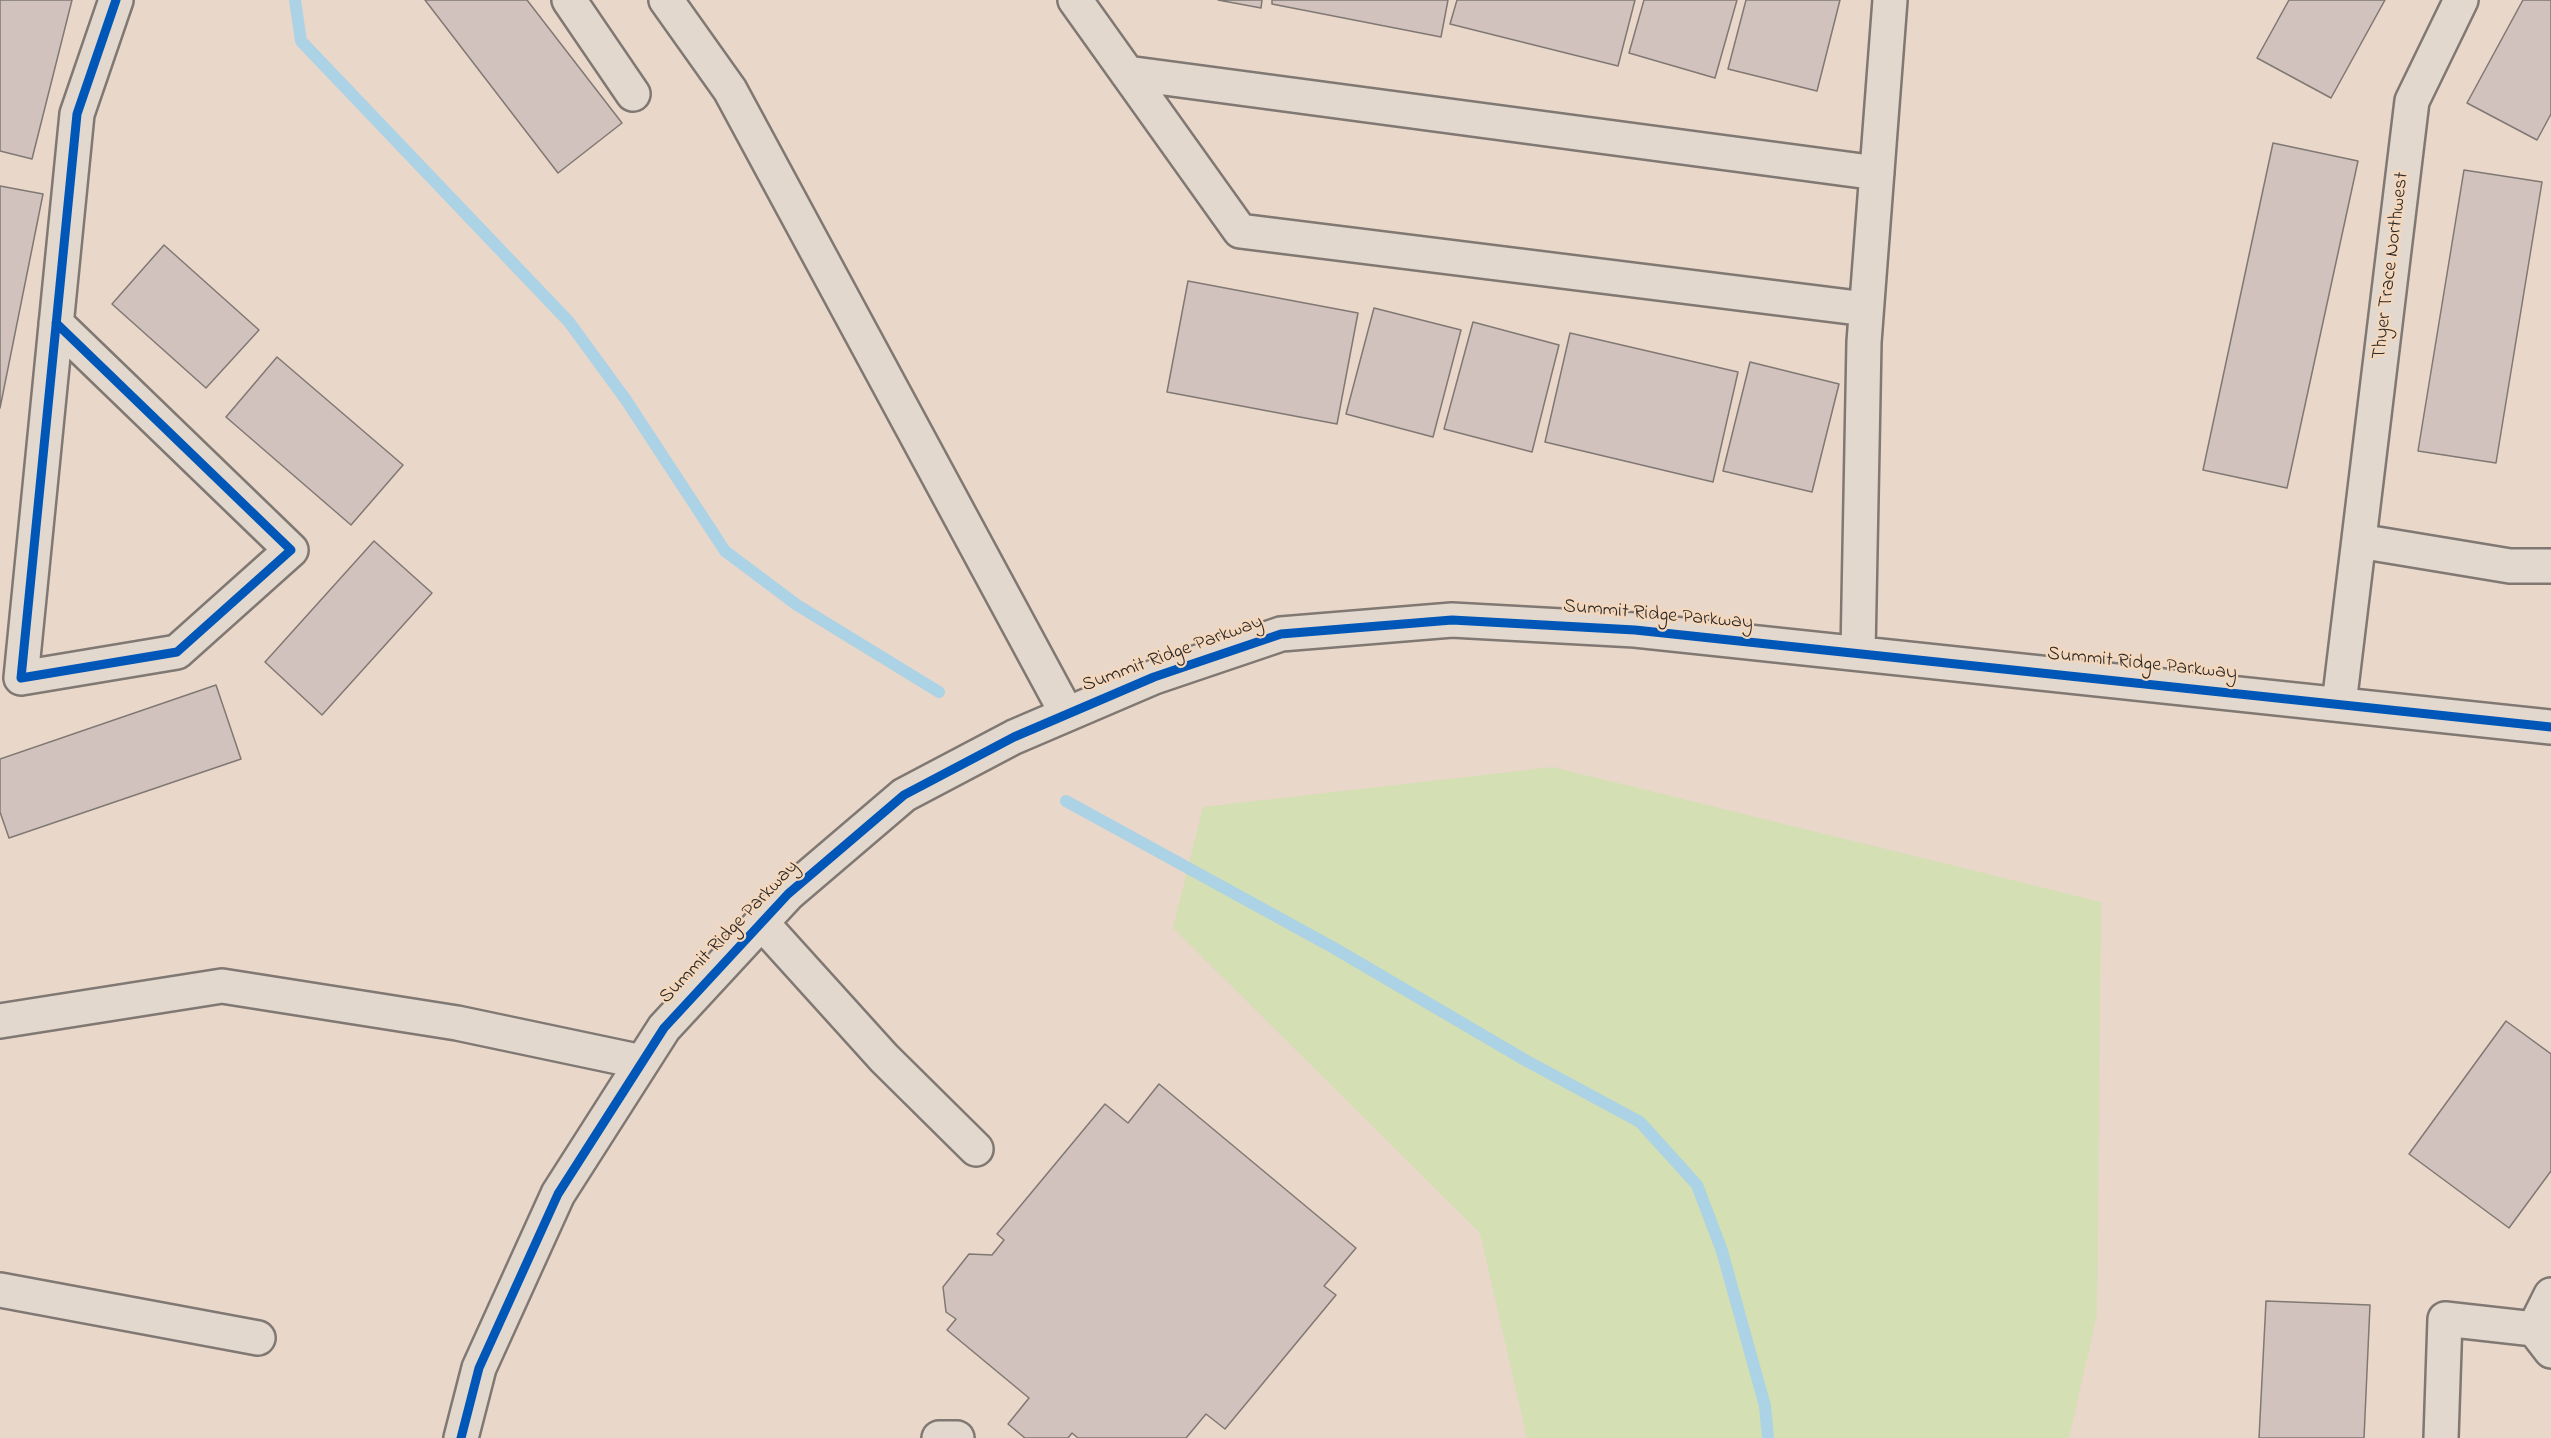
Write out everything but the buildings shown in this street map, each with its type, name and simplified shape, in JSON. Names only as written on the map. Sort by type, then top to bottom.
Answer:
[{"type":"street","points":[[56,323],[291,550],[177,652],[21,678],[31,572],[56,323],[77,114],[116,0]]},
{"type":"street","points":[[568,0],[633,94]]},
{"type":"street","points":[[666,0],[730,90],[1067,714]]},
{"type":"street","points":[[1075,0],[1240,231],[1866,309]]},
{"type":"street","points":[[1858,653],[1858,563],[1866,309],[1890,0]]},
{"type":"street","name":"Thyer Trace Northwest","points":[[2339,704],[2412,101],[2461,0]]},
{"type":"street","points":[[1127,73],[1877,173]]},
{"type":"street","points":[[2359,541],[2510,566],[2551,566]]},
{"type":"street","name":"Summit Ridge Parkway","points":[[461,1438],[479,1368],[558,1194],[664,1028],[788,894],[904,795],[1014,737],[1154,677],[1281,634],[1452,620],[1635,630],[2551,726]]},
{"type":"street","points":[[761,922],[884,1058],[976,1149]]},
{"type":"street","points":[[0,1021],[222,986],[457,1023],[642,1062]]},
{"type":"street","points":[[0,1290],[258,1338]]},
{"type":"street","points":[[2440,1438],[2445,1319],[2542,1340],[2551,1295]]},
{"type":"street","points":[[939,1438],[957,1438]]},
{"type":"green space","points":[[1553,767],[2101,902],[2097,1314],[2069,1438],[1527,1438],[1480,1233],[1173,928],[1203,807]]},
{"type":"waterway","points":[[295,0],[301,41],[569,322],[626,400],[725,551],[797,605],[939,692]]},
{"type":"waterway","points":[[1066,801],[1334,948],[1525,1060],[1640,1122],[1697,1185],[1722,1251],[1765,1406],[1768,1438]]},
{"type":"cycle path","points":[[56,323],[291,550],[177,652],[21,678],[77,114],[116,0]]},
{"type":"cycle path","points":[[461,1438],[479,1368],[558,1194],[664,1028],[788,894],[904,795],[1014,737],[1154,677],[1281,634],[1452,620],[1635,630],[2551,727]]}]
